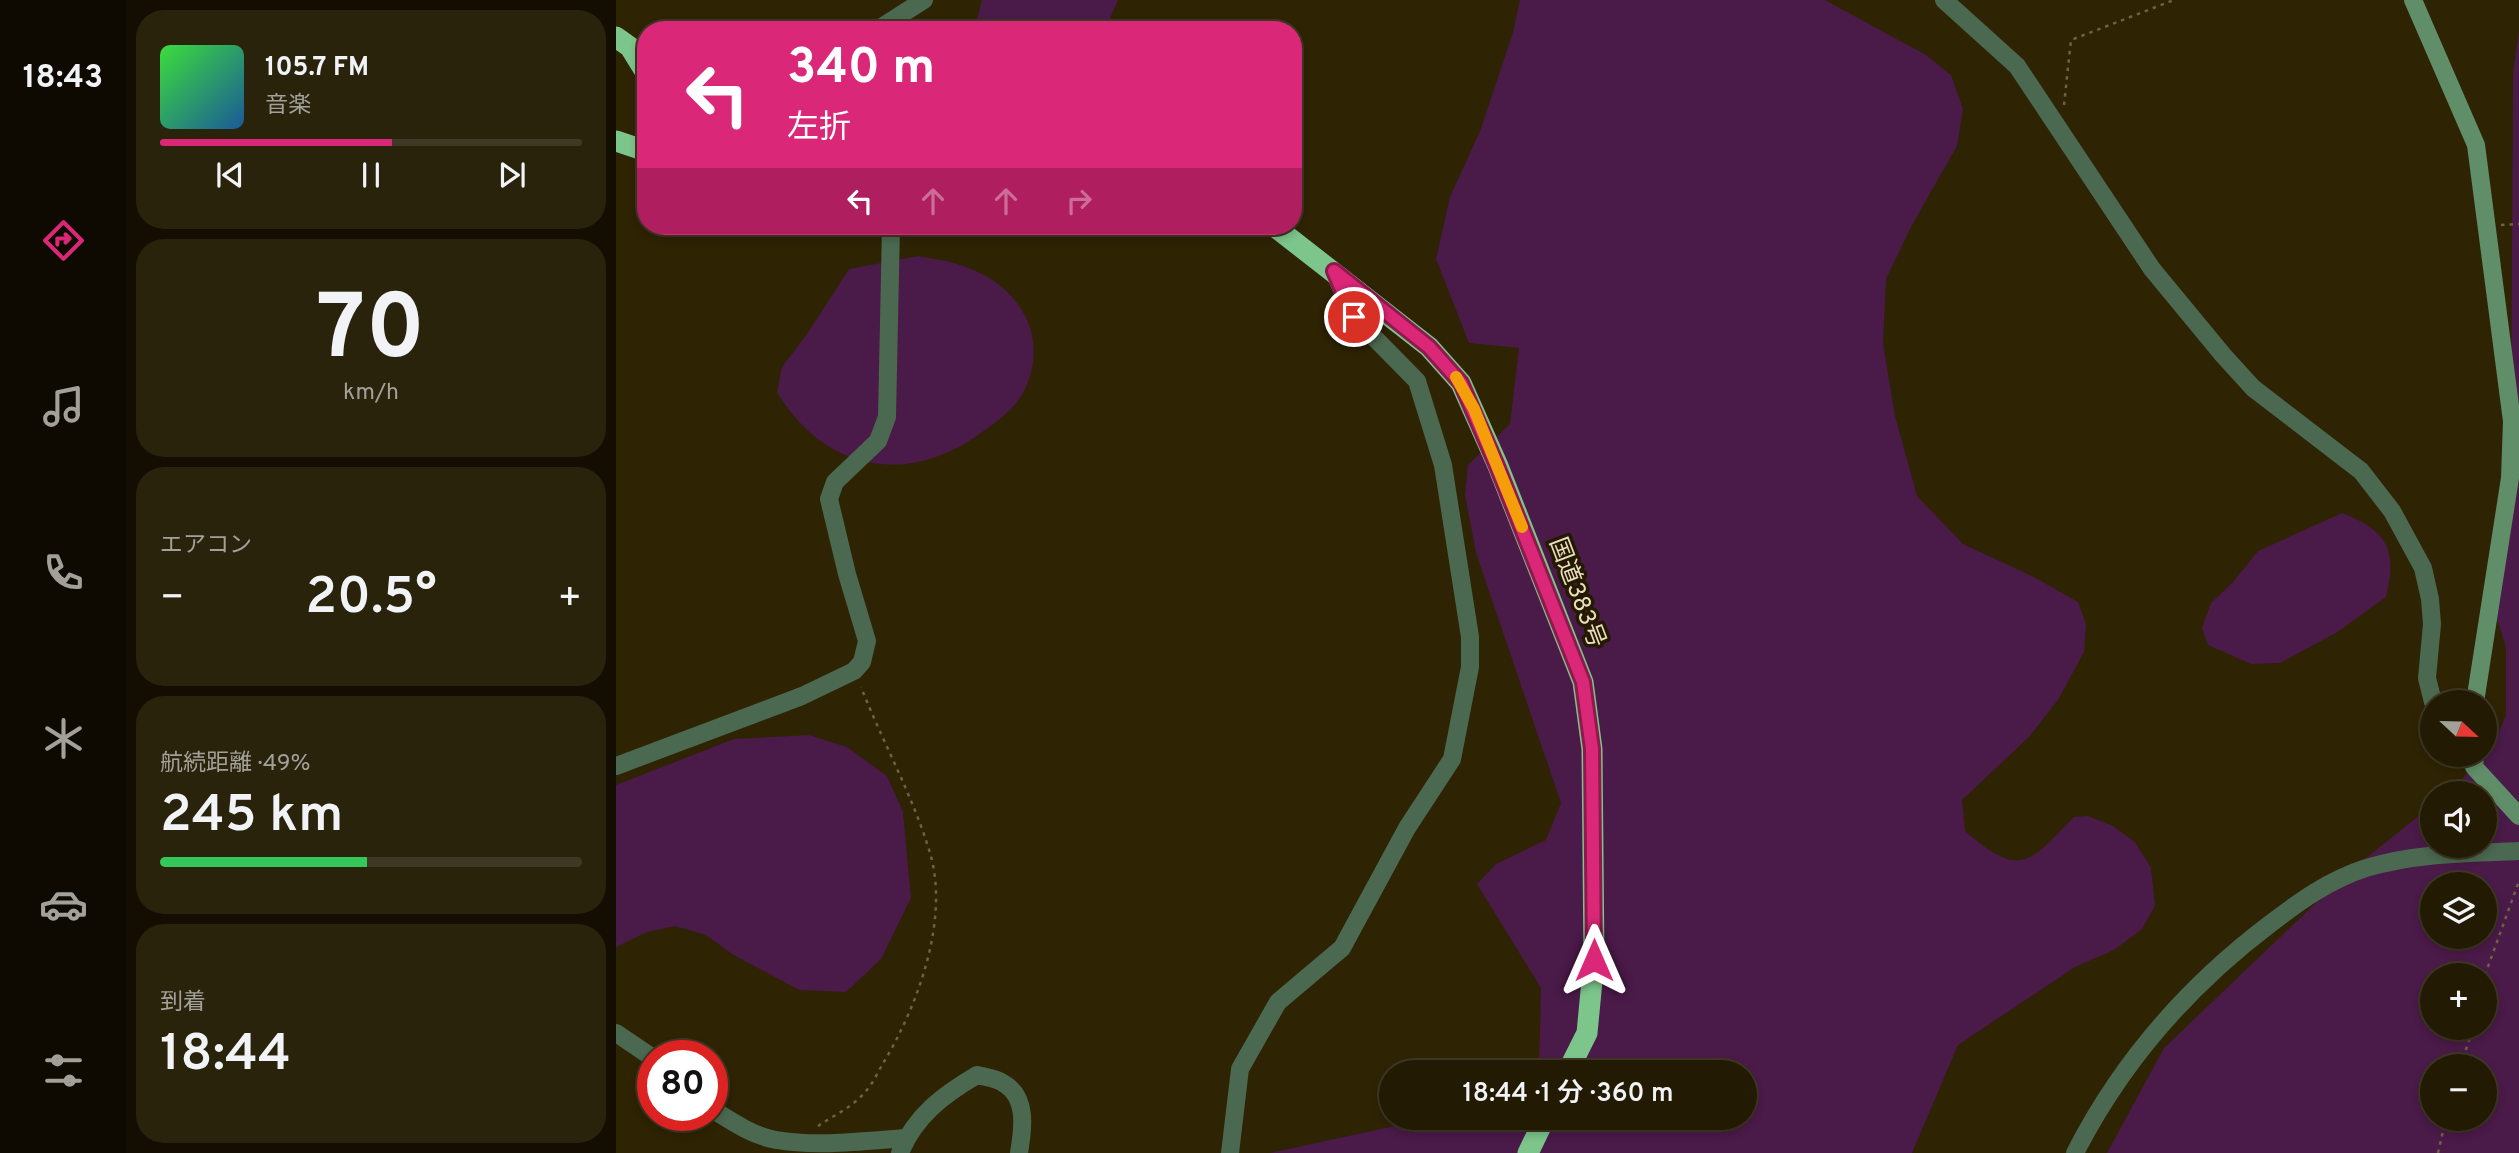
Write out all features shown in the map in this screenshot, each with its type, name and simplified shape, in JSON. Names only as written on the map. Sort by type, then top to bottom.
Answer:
[{"type":"highway","points":[[616,37],[630,47],[637,58]]},
{"type":"highway","points":[[616,141],[637,147]]},
{"type":"highway","name":"国道383号","points":[[1286,235],[1429,347],[1461,383],[1583,682],[1592,749],[1594,960],[1587,1033],[1574,1060]]},
{"type":"highway","points":[[1528,1153],[1539,1130]]},
{"type":"street","points":[[891,21],[924,0]]},
{"type":"street","points":[[1944,0],[2017,66],[2152,269],[2222,355],[2253,388],[2361,471],[2392,511],[2423,568],[2430,599],[2432,624],[2427,678],[2430,690]]},
{"type":"street","points":[[2413,0],[2476,145],[2512,421],[2510,478],[2477,690]]},
{"type":"street","points":[[616,766],[802,696],[854,671],[862,662],[867,641],[847,574],[830,499],[835,482],[878,441],[887,417],[891,235]]},
{"type":"street","points":[[1230,1153],[1240,1069],[1278,1002],[1342,948],[1407,828],[1452,759],[1470,667],[1470,637],[1443,465],[1417,381],[1354,317],[1334,271]]},
{"type":"street","points":[[2478,767],[2519,816]]},
{"type":"street","points":[[2075,1153],[2093,1119],[2136,1055],[2175,1006],[2232,953],[2314,891],[2365,869],[2432,854],[2519,851]]},
{"type":"street","points":[[616,1033],[637,1047]]},
{"type":"street","points":[[728,1120],[774,1140],[904,1146],[913,1126],[946,1093],[977,1075],[1003,1082],[1016,1094],[1024,1123],[1019,1153]]},
{"type":"path","points":[[2061,129],[2071,40],[2174,0]]},
{"type":"path","points":[[797,1141],[865,1093],[898,1040],[929,957],[936,887],[930,855],[913,805],[883,743],[854,671]]},
{"type":"path","points":[[2488,963],[2519,881]]},
{"type":"path","points":[[2438,1153],[2443,1131]]},
{"type":"shaded area","points":[[982,0],[1118,0],[1109,21],[976,21]]},
{"type":"shaded area","points":[[1520,0],[1825,0],[1926,55],[1951,75],[1963,109],[1957,146],[1912,225],[1886,279],[1883,343],[1895,416],[1917,496],[1963,544],[2034,577],[2078,602],[2086,624],[2084,652],[2058,700],[2029,737],[1962,800],[1965,831],[1999,856],[2023,860],[2045,846],[2074,817],[2088,816],[2113,826],[2135,842],[2151,868],[2155,906],[2142,929],[2114,950],[2075,967],[1958,1045],[1912,1153],[1270,1153],[1379,1129],[1757,1130],[1757,1060],[1539,1060],[1541,988],[1477,884],[1496,864],[1546,840],[1561,803],[1476,553],[1465,495],[1468,465],[1510,424],[1519,348],[1469,343],[1436,259],[1450,197],[1480,131],[1513,32]]},
{"type":"shaded area","points":[[2519,31],[2519,1153],[2107,1153],[2164,1048],[2344,876],[2420,815],[2420,858],[2497,858],[2497,781],[2459,781],[2475,767],[2497,767],[2497,737],[2506,715],[2506,647],[2490,598],[2511,425],[2513,73]]},
{"type":"shaded area","points":[[918,256],[955,263],[980,273],[998,284],[1013,298],[1024,314],[1031,332],[1034,351],[1031,372],[1020,399],[1010,410],[981,433],[953,450],[925,460],[896,465],[869,462],[843,454],[818,439],[796,419],[777,392],[782,367],[849,269]]},
{"type":"shaded area","points":[[2342,513],[2370,527],[2385,544],[2391,566],[2386,597],[2336,633],[2280,663],[2251,664],[2208,645],[2202,628],[2211,603],[2233,582],[2258,551]]},
{"type":"shaded area","points":[[809,735],[847,747],[887,776],[903,812],[911,898],[881,959],[846,992],[799,990],[732,954],[706,935],[675,926],[647,932],[616,947],[616,785],[734,739]]},
{"type":"slow traffic","points":[[1456,377],[1474,409],[1522,527]]},
{"type":"route","points":[[1354,317],[1334,271],[1429,347],[1461,383],[1474,409],[1583,682],[1592,749],[1594,960]]}]
